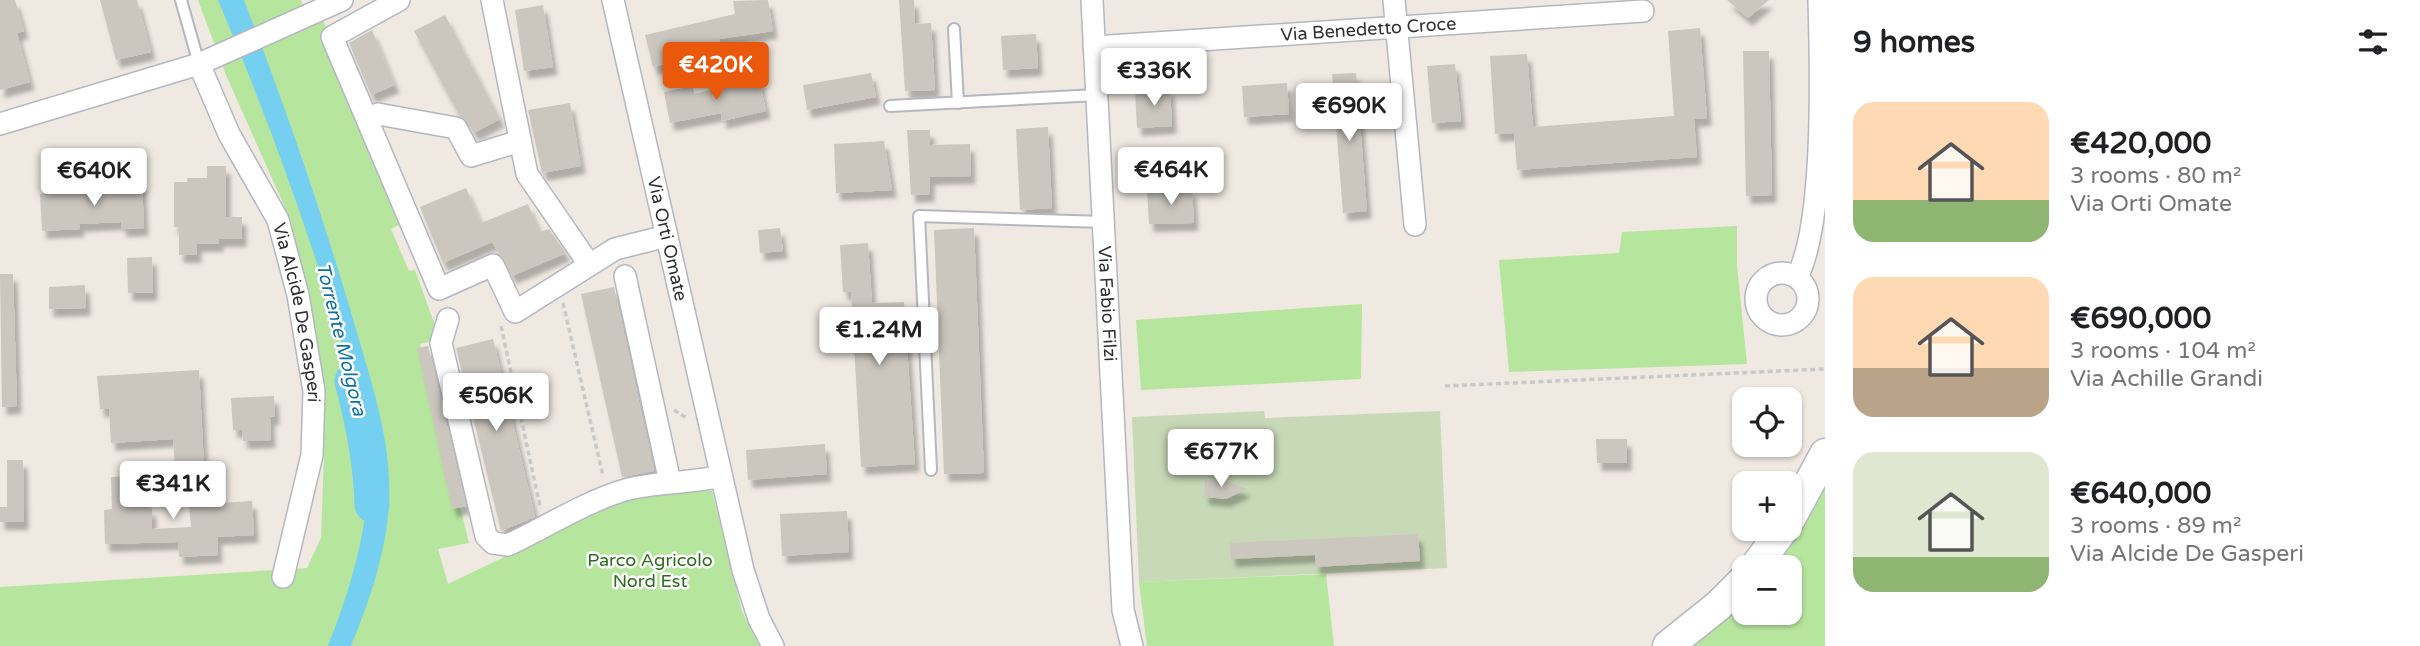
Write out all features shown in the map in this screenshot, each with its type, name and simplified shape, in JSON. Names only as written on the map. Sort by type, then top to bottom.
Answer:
[{"type":"street","points":[[0,124],[207,60],[304,12],[342,0]]},
{"type":"street","points":[[399,0],[332,37],[439,289],[493,265],[515,312],[615,249],[667,236]]},
{"type":"street","points":[[492,0],[527,174],[589,264]]},
{"type":"street","name":"Via Orti Omate","points":[[613,0],[750,593],[773,646]]},
{"type":"street","name":"Via Fabio Filzi","points":[[1092,0],[1104,222],[1118,632],[1132,646]]},
{"type":"street","points":[[1394,0],[1415,225]]},
{"type":"street","points":[[1797,277],[1807,263],[1823,202],[1819,0]]},
{"type":"street","name":"Via Benedetto Croce","points":[[1094,47],[1643,11]]},
{"type":"street","name":"Via Alcide De Gasperi","points":[[207,60],[229,134],[278,220],[301,308],[314,391],[312,455],[284,577]]},
{"type":"street","points":[[367,119],[378,114],[456,128],[471,156],[520,141]]},
{"type":"street","points":[[625,276],[670,482]]},
{"type":"street","points":[[448,319],[442,343],[486,537],[494,543],[508,545],[622,491],[670,482],[692,483],[722,476]]},
{"type":"street","points":[[1802,497],[1825,454]]},
{"type":"street","points":[[1668,646],[1732,592]]},
{"type":"lane","points":[[181,0],[207,60]]},
{"type":"lane","points":[[954,29],[958,103]]},
{"type":"lane","points":[[890,106],[1097,95]]},
{"type":"lane","points":[[931,470],[919,216],[1104,222]]},
{"type":"path","points":[[559,284],[608,498]]},
{"type":"path","points":[[515,312],[500,327],[545,527]]},
{"type":"path","points":[[1445,386],[1825,369]]},
{"type":"green space","name":"Parco Agricolo Nord Est","points":[[198,0],[301,0],[303,7],[315,2],[409,220],[391,229],[409,271],[415,270],[440,339],[420,344],[469,543],[438,549],[448,584],[633,495],[712,491],[742,611],[759,646],[0,646],[0,587],[307,568],[321,538],[324,452],[317,336],[291,221],[226,75]]},
{"type":"green space","points":[[1737,226],[1737,265],[1747,364],[1509,372],[1499,260],[1619,253],[1622,232]]},
{"type":"green space","points":[[1362,304],[1361,379],[1141,390],[1136,320]]},
{"type":"green space","points":[[1264,411],[1265,418],[1440,411],[1447,568],[1139,582],[1132,417]]},
{"type":"green space","points":[[1825,480],[1825,646],[1690,646],[1732,606],[1732,625],[1802,625],[1802,555],[1778,555],[1786,541],[1802,541],[1802,516]]},
{"type":"green space","points":[[1326,574],[1334,646],[1147,646],[1139,582]]},
{"type":"water","name":"Torrente Molgora","points":[[218,0],[244,0],[320,212],[381,418],[388,460],[387,522],[376,576],[351,646],[328,646],[350,582],[365,515],[369,470],[363,421],[300,211]]},
{"type":"building","points":[[0,0],[15,0],[24,31],[17,33],[30,82],[0,90]]},
{"type":"building","points":[[100,0],[137,0],[151,52],[116,60]]},
{"type":"building","points":[[768,0],[773,31],[719,39],[721,50],[653,67],[645,35],[735,14],[733,1]]},
{"type":"building","points":[[899,0],[914,0],[915,24],[931,23],[935,90],[905,91]]},
{"type":"building","points":[[1727,0],[1769,0],[1748,18]]},
{"type":"building","points":[[543,5],[553,67],[524,71],[515,10]]},
{"type":"building","points":[[445,15],[500,119],[474,133],[467,121],[459,115],[414,31]]},
{"type":"building","points":[[1700,28],[1707,118],[1694,119],[1697,157],[1517,170],[1514,133],[1495,134],[1490,56],[1527,54],[1533,127],[1674,116],[1668,31]]},
{"type":"building","points":[[372,30],[395,85],[371,95],[349,43]]},
{"type":"building","points":[[1036,34],[1038,68],[1003,70],[1001,36]]},
{"type":"building","points":[[1743,51],[1769,51],[1772,195],[1746,196]]},
{"type":"building","points":[[1455,64],[1461,121],[1432,123],[1427,66]]},
{"type":"building","points":[[871,73],[876,97],[807,110],[803,85]]},
{"type":"building","points":[[1356,73],[1367,211],[1343,213],[1332,74]]},
{"type":"building","points":[[759,79],[766,111],[722,121],[721,113],[670,123],[664,92],[693,86],[694,94]]},
{"type":"building","points":[[1287,83],[1289,114],[1244,117],[1242,86]]},
{"type":"building","points":[[1170,88],[1172,126],[1137,128],[1135,90]]},
{"type":"building","points":[[570,103],[581,166],[542,173],[528,110]]},
{"type":"building","points":[[1048,127],[1052,208],[1020,210],[1016,129]]},
{"type":"building","points":[[907,130],[930,130],[930,145],[970,144],[971,176],[930,177],[930,194],[911,195]]},
{"type":"building","points":[[884,141],[892,190],[836,193],[834,144]]},
{"type":"building","points":[[207,166],[226,166],[226,217],[242,217],[242,239],[219,239],[219,244],[197,244],[197,255],[179,255],[179,227],[174,227],[174,182],[187,182],[187,178],[207,178]]},
{"type":"building","points":[[142,182],[144,228],[122,229],[121,222],[79,224],[80,229],[42,231],[40,194],[106,192],[120,189],[120,183]]},
{"type":"building","points":[[466,188],[481,223],[528,204],[540,232],[549,229],[566,253],[512,276],[492,242],[443,263],[420,207]]},
{"type":"building","points":[[1192,189],[1194,223],[1149,224],[1147,191]]},
{"type":"building","points":[[780,228],[783,251],[760,253],[758,230]]},
{"type":"building","points":[[974,228],[984,473],[944,474],[934,230]]},
{"type":"building","points":[[868,243],[872,303],[904,302],[915,464],[861,467],[851,292],[843,292],[840,245]]},
{"type":"building","points":[[152,257],[153,293],[128,293],[127,258]]},
{"type":"building","points":[[0,274],[13,274],[17,406],[2,407]]},
{"type":"building","points":[[85,285],[86,308],[49,309],[49,287]]},
{"type":"building","points":[[614,287],[654,471],[622,477],[581,294]]},
{"type":"building","points":[[493,339],[535,517],[501,531],[456,348]]},
{"type":"building","points":[[428,346],[466,506],[452,509],[417,348]]},
{"type":"building","points":[[199,370],[204,466],[175,468],[173,439],[111,443],[109,409],[100,409],[97,376]]},
{"type":"building","points":[[274,396],[275,417],[270,417],[271,440],[243,441],[242,430],[233,430],[231,398]]},
{"type":"building","points":[[1596,439],[1627,439],[1627,463],[1597,463]]},
{"type":"building","points":[[825,444],[827,474],[748,480],[746,450]]},
{"type":"building","points":[[7,460],[23,460],[24,522],[0,522],[0,507],[7,507]]},
{"type":"building","points":[[144,476],[145,509],[152,508],[152,529],[191,527],[189,505],[252,501],[254,535],[217,537],[218,555],[179,557],[178,542],[105,544],[104,510],[112,509],[111,477]]},
{"type":"building","points":[[1205,480],[1225,481],[1247,489],[1226,499],[1204,497]]},
{"type":"building","points":[[847,511],[849,552],[782,556],[780,514]]},
{"type":"building","points":[[1418,534],[1420,561],[1315,567],[1315,555],[1231,559],[1230,543]]},
{"type":"waterway","name":"Torrente Molgora","points":[[352,381],[366,443],[372,505]]}]
